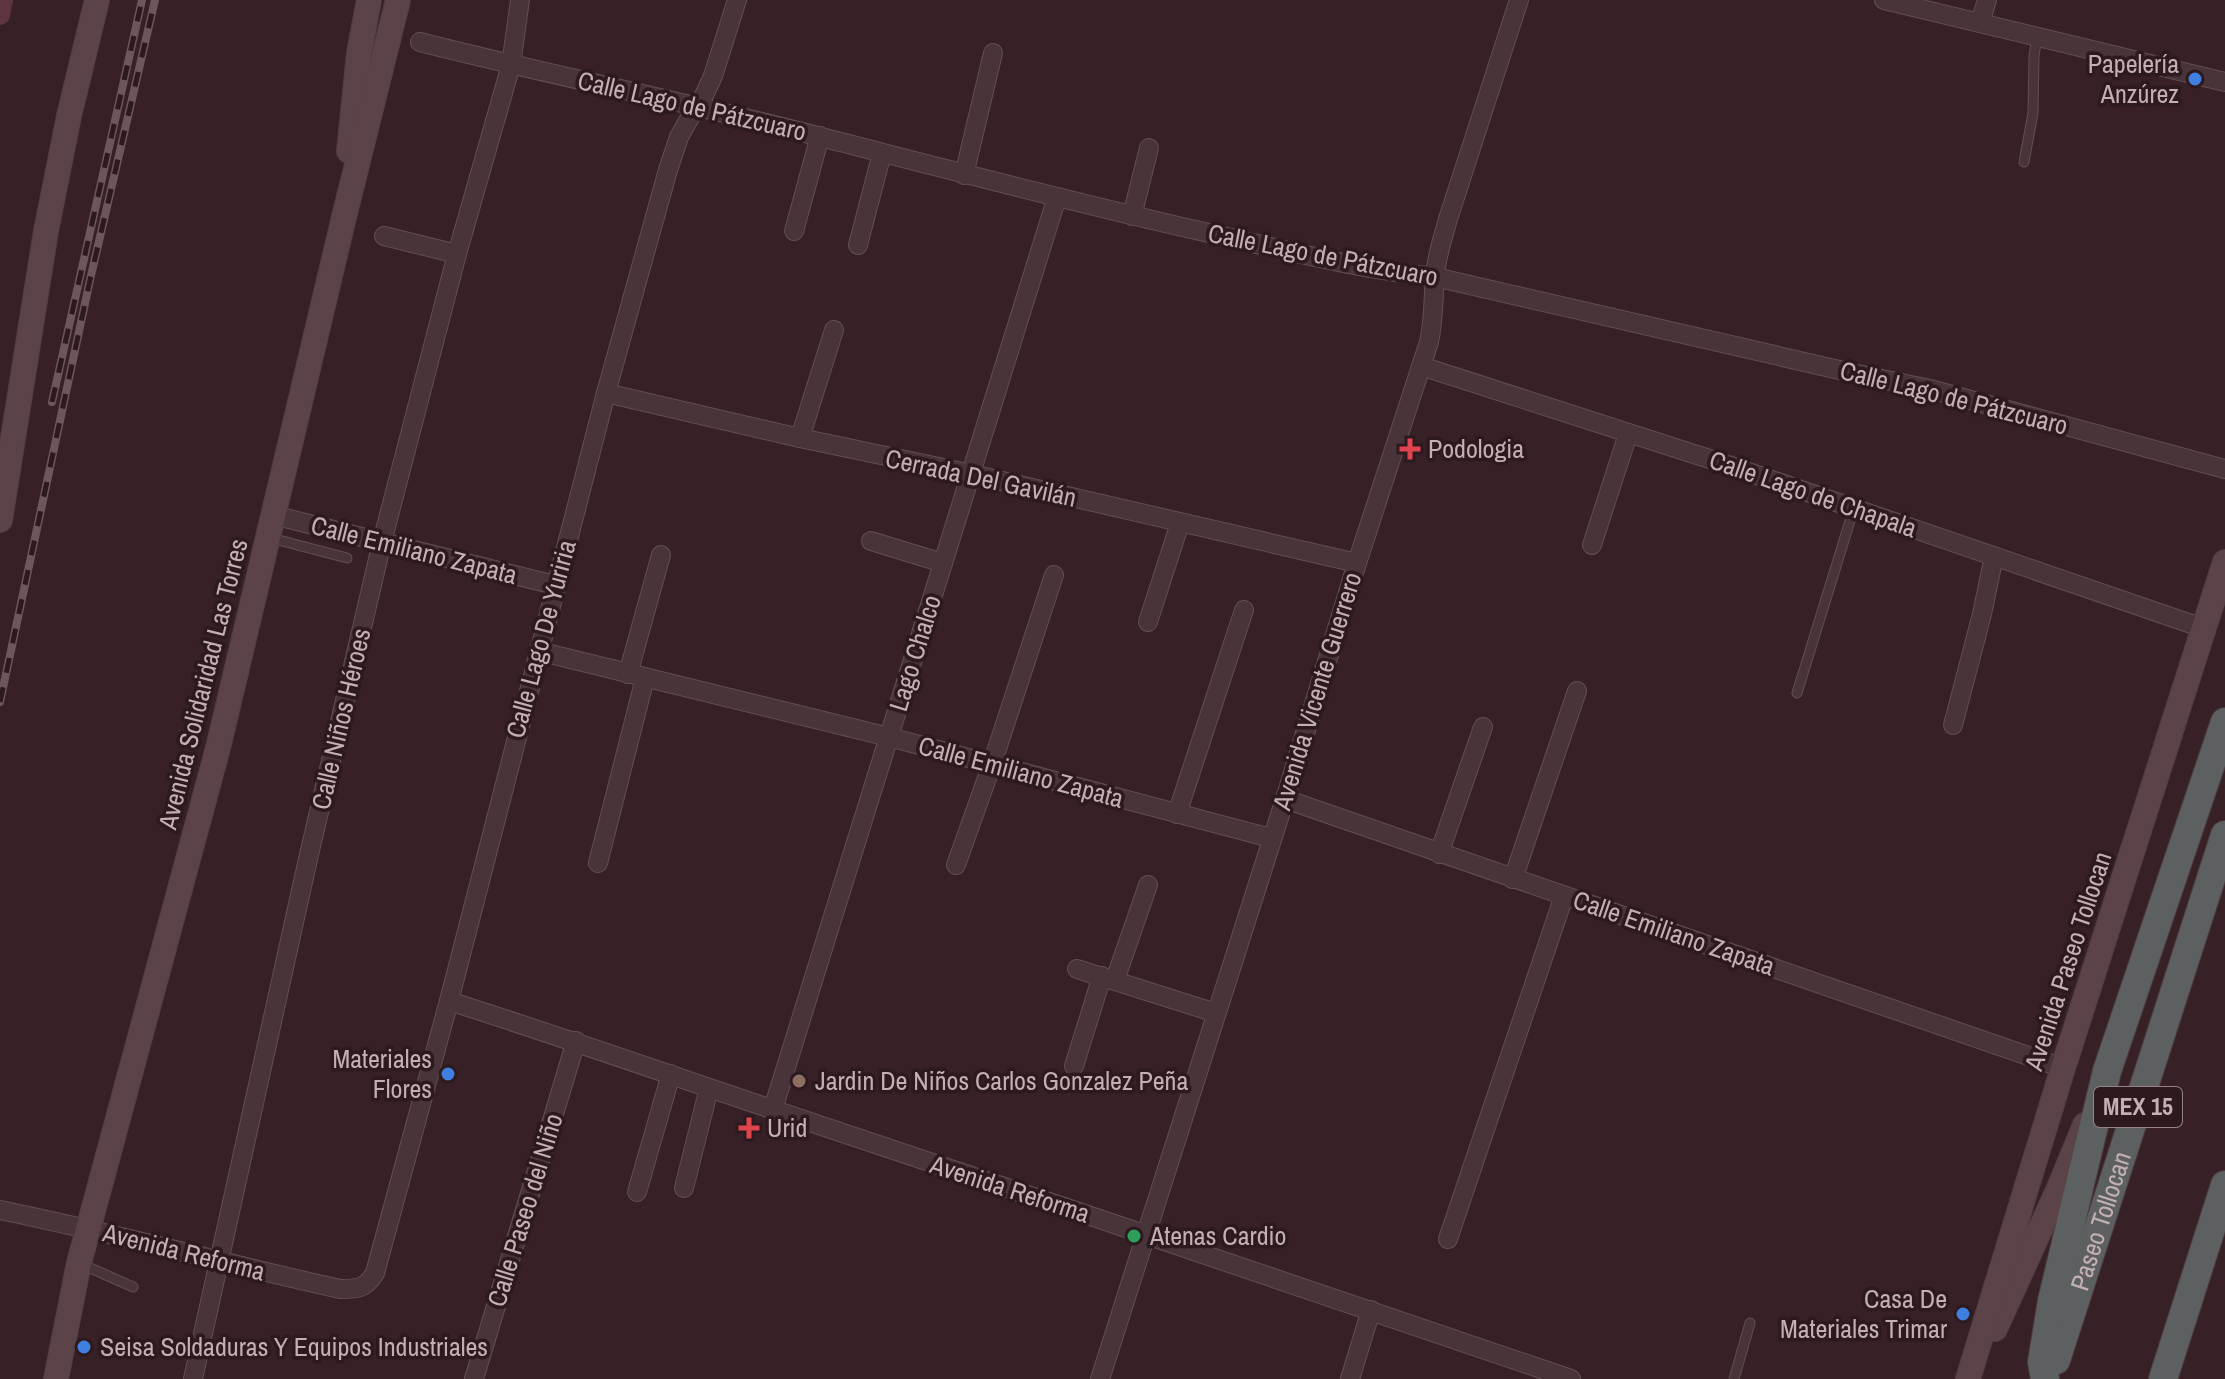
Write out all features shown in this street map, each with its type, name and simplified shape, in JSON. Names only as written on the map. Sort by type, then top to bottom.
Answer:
[{"type":"highway","points":[[2047,1379],[2042,1362],[2052,1301],[2107,1071],[2225,722]]},
{"type":"highway","name":"Paseo Tollocan","points":[[2047,1379],[2225,835]]},
{"type":"highway","points":[[2163,1379],[2225,1185]]},
{"type":"main road","points":[[0,520],[46,231],[97,0]]},
{"type":"main road","points":[[46,231],[63,179],[107,0]]},
{"type":"main road","points":[[344,217],[359,53],[369,0]]},
{"type":"main road","name":"Avenida Solidaridad Las Torres","points":[[56,1379],[79,1263],[218,748],[398,0]]},
{"type":"main road","name":"Avenida Paseo Tollocan","points":[[1968,1379],[2063,1068],[2225,562]]},
{"type":"main road","points":[[1968,1379],[2009,1302],[2107,1071]]},
{"type":"street","name":"Calle Niños Héroes","points":[[193,1379],[382,542],[457,254],[511,65],[520,0]]},
{"type":"street","name":"Calle Lago De Yuriria","points":[[367,1285],[380,1256],[606,393],[675,148],[713,76],[737,0]]},
{"type":"street","name":"Avenida Vicente Guerrero","points":[[1100,1379],[1421,366],[1434,321],[1435,277],[1448,219],[1519,0]]},
{"type":"street","points":[[1884,0],[2225,82]]},
{"type":"street","points":[[1980,23],[1987,0]]},
{"type":"street","name":"Calle Lago de Pátzcuaro","points":[[420,42],[699,106],[1132,216],[1348,264],[1435,277],[1930,389],[2225,469]]},
{"type":"street","points":[[964,175],[993,53]]},
{"type":"street","points":[[794,231],[820,136]]},
{"type":"street","points":[[1132,216],[1149,148]]},
{"type":"street","points":[[858,245],[882,153]]},
{"type":"street","name":"Lago Chalco","points":[[773,1109],[1057,197]]},
{"type":"street","points":[[384,236],[457,254]]},
{"type":"street","points":[[800,438],[834,330]]},
{"type":"street","name":"Calle Lago de Chapala","points":[[1421,366],[1725,464],[2203,628]]},
{"type":"street","name":"Cerrada Del Gavilán","points":[[606,393],[1357,563]]},
{"type":"street","points":[[1592,545],[1628,434]]},
{"type":"street","points":[[1148,622],[1180,523]]},
{"type":"street","name":"Calle Emiliano Zapata","points":[[270,526],[382,542],[555,585]]},
{"type":"street","points":[[871,541],[943,563]]},
{"type":"street","points":[[598,863],[661,555]]},
{"type":"street","points":[[1953,725],[1994,556]]},
{"type":"street","points":[[956,865],[1054,575]]},
{"type":"street","points":[[1177,814],[1244,610]]},
{"type":"street","name":"Calle Emiliano Zapata","points":[[538,651],[889,737],[1271,838]]},
{"type":"street","points":[[1513,879],[1577,691]]},
{"type":"street","points":[[1439,854],[1483,727]]},
{"type":"street","name":"Calle Emiliano Zapata","points":[[1285,799],[2063,1068]]},
{"type":"street","points":[[1074,1066],[1148,885]]},
{"type":"street","points":[[1448,1239],[1564,896]]},
{"type":"street","points":[[1077,969],[1216,1013]]},
{"type":"street","name":"Avenida Reforma","points":[[449,1001],[576,1041],[1371,1310],[1534,1373],[1571,1379]]},
{"type":"street","name":"Calle Paseo del Niño","points":[[474,1379],[576,1041]]},
{"type":"street","points":[[637,1192],[671,1074]]},
{"type":"street","points":[[684,1188],[709,1088]]},
{"type":"street","name":"Avenida Reforma","points":[[0,1210],[89,1228],[217,1262],[340,1289],[367,1285]]},
{"type":"street","points":[[1350,1379],[1371,1310]]},
{"type":"lane","points":[[2024,162],[2033,113],[2037,37]]},
{"type":"lane","points":[[1797,693],[1854,508]]},
{"type":"lane","points":[[270,526],[347,558]]},
{"type":"lane","points":[[79,1263],[133,1287]]},
{"type":"lane","points":[[1734,1379],[1750,1323]]},
{"type":"waterway","points":[[0,15],[3,0]]},
{"type":"railway","points":[[52,402],[142,0]]},
{"type":"railway","points":[[0,702],[90,280],[155,0]]},
{"type":"place","name":"Papelería Anzúrez","points":[[2195,79]]},
{"type":"place","name":"Podologia","points":[[1410,449]]},
{"type":"place","name":"Materiales Flores","points":[[448,1074]]},
{"type":"place","name":"Jardin De Niños Carlos Gonzalez Peña","points":[[799,1081]]},
{"type":"place","name":"Urid","points":[[749,1128]]},
{"type":"place","name":"Atenas Cardio","points":[[1134,1236]]},
{"type":"place","name":"Casa De Materiales Trimar","points":[[1963,1314]]},
{"type":"place","name":"Seisa Soldaduras Y Equipos Industriales","points":[[84,1347]]}]
